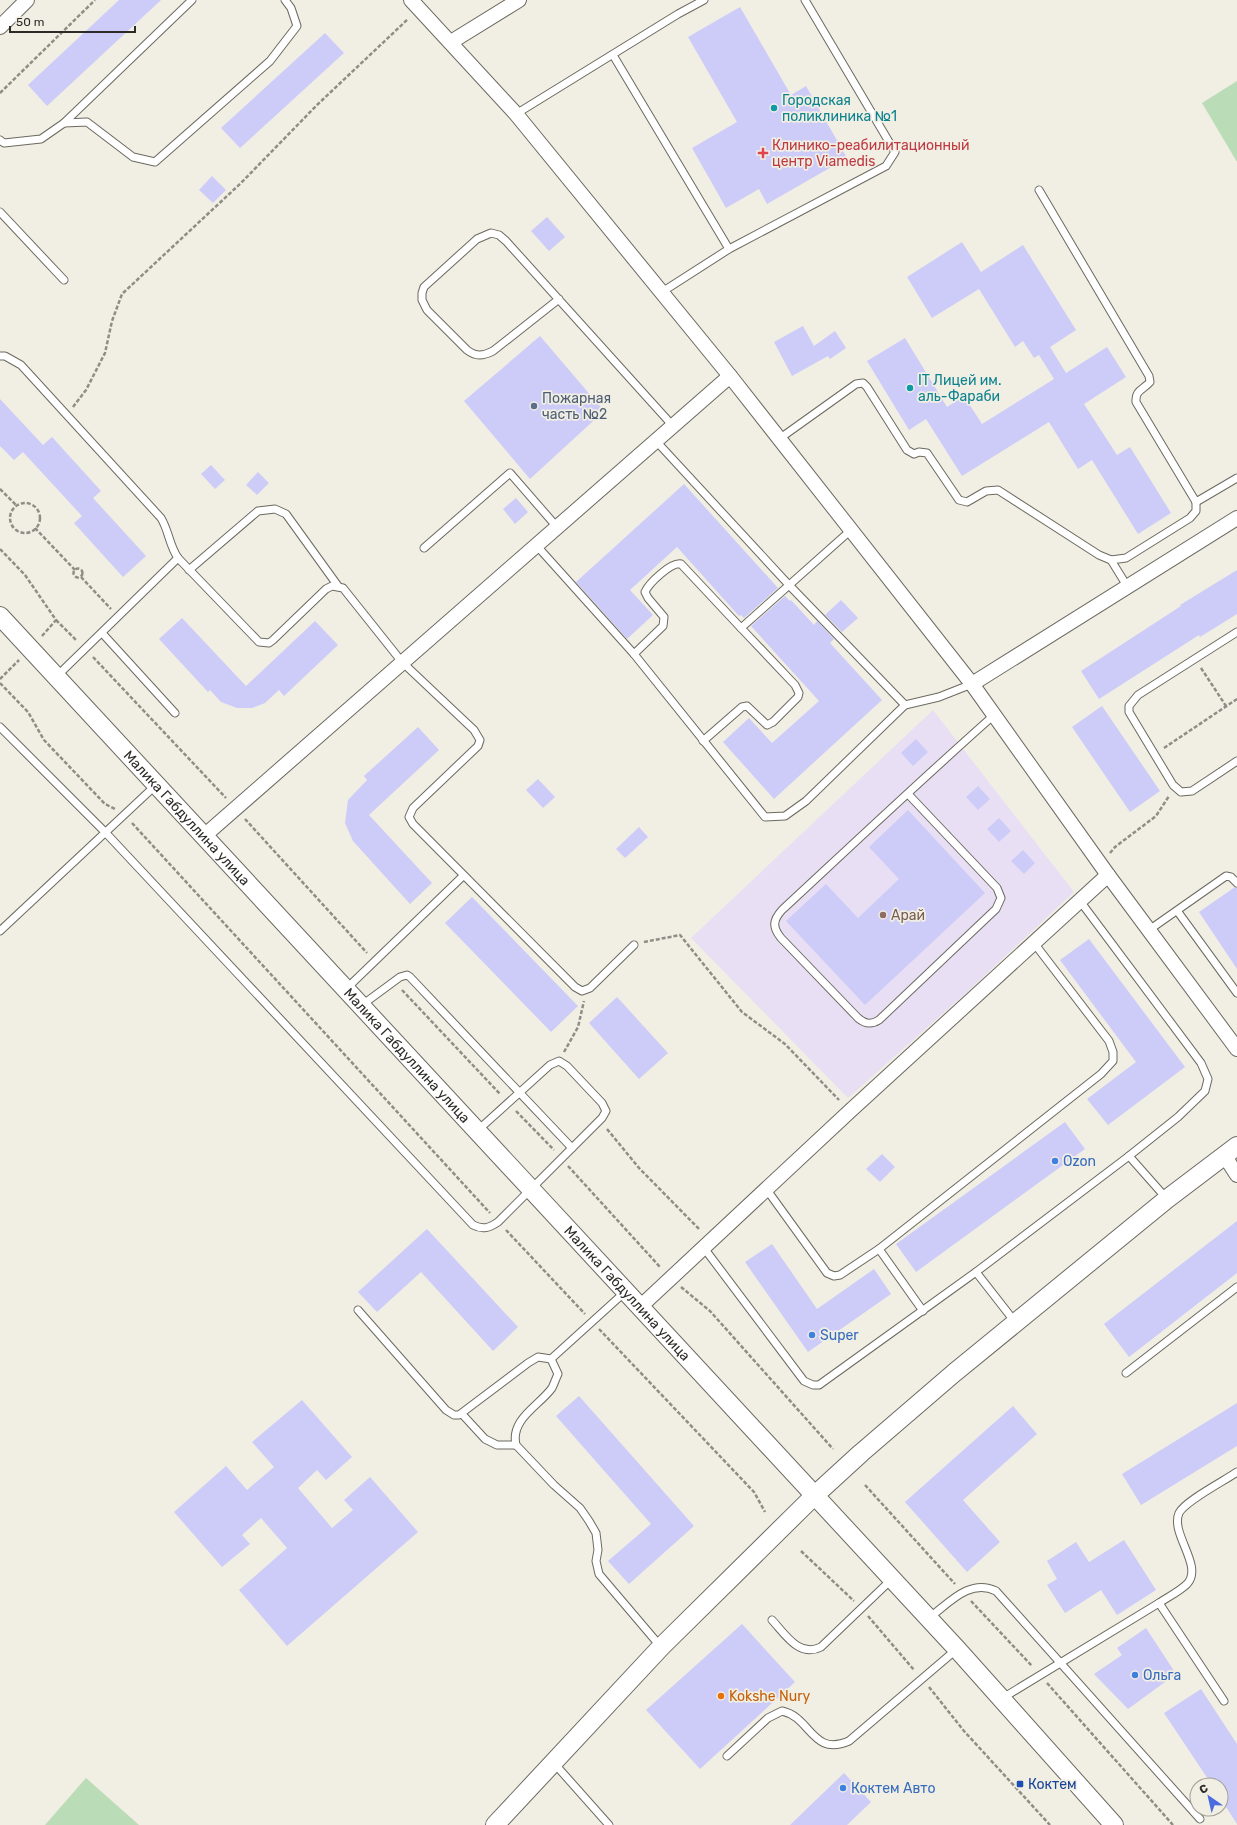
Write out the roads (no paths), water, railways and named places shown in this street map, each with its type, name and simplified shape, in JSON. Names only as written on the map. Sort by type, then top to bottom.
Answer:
[{"type":"street","points":[[0,27],[27,0]]},
{"type":"street","points":[[451,42],[519,0]]},
{"type":"street","points":[[415,5],[451,42],[516,114],[730,376],[972,684],[993,716],[1105,871],[1237,1048]]},
{"type":"street","points":[[204,836],[730,376]]},
{"type":"street","points":[[972,684],[1237,518]]},
{"type":"street","name":"Малика Габдуллина улица","points":[[0,616],[814,1496],[957,1648],[1114,1825]]},
{"type":"street","points":[[640,1307],[850,1111],[1080,901],[1105,871]]},
{"type":"street","points":[[495,1825],[661,1647],[814,1496],[954,1373],[1230,1150],[1237,1175]]},
{"type":"lane","points":[[0,140],[4,143],[41,139],[64,123],[192,0]]},
{"type":"lane","points":[[64,123],[87,122],[133,157],[155,162],[270,61],[297,26],[292,8],[285,0]]},
{"type":"lane","points":[[516,114],[704,0]]},
{"type":"lane","points":[[662,292],[729,249],[886,166],[895,152],[805,0]]},
{"type":"lane","points":[[613,55],[729,249]]},
{"type":"lane","points":[[779,439],[856,384],[863,383],[907,450],[914,454],[919,452],[927,453],[959,500],[967,502],[986,491],[998,490],[1099,555],[1111,560],[1126,558],[1190,518],[1196,511],[1196,502],[1136,402],[1138,391],[1150,382],[1149,376],[1039,190]]},
{"type":"lane","points":[[0,212],[64,280]]},
{"type":"lane","points":[[559,300],[493,351],[481,356],[473,355],[466,350],[427,310],[422,300],[424,287],[477,239],[490,233],[499,235],[506,241],[673,426]]},
{"type":"lane","points":[[0,356],[5,356],[21,365],[161,518],[167,527],[169,541],[178,558],[255,639],[264,644],[273,640],[326,589],[332,586],[343,588],[402,662],[474,730],[480,740],[474,750],[413,808],[409,817],[463,876],[578,990],[586,990],[634,945]]},
{"type":"lane","points":[[656,441],[789,585],[905,705]]},
{"type":"lane","points":[[424,548],[510,473],[557,527]]},
{"type":"lane","points":[[1196,502],[1237,478]]},
{"type":"lane","points":[[189,570],[258,511],[275,509],[286,514],[338,586]]},
{"type":"lane","points":[[741,628],[851,530]]},
{"type":"lane","points":[[537,546],[634,654],[703,742],[765,817],[785,816],[806,801],[905,705],[939,697],[972,684]]},
{"type":"lane","points":[[57,677],[178,558]]},
{"type":"lane","points":[[1111,560],[1127,586]]},
{"type":"lane","points":[[634,654],[660,630],[664,622],[661,612],[646,595],[647,589],[670,566],[678,564],[684,567],[795,685],[799,693],[798,698],[772,722],[767,725],[764,724],[747,706],[742,706],[703,742]]},
{"type":"lane","points":[[1237,632],[1138,695],[1129,706],[1131,718],[1177,789],[1186,792],[1192,791],[1237,761]]},
{"type":"lane","points":[[102,633],[175,713]]},
{"type":"lane","points":[[908,794],[997,888],[1001,898],[996,909],[890,1009],[874,1023],[869,1024],[858,1018],[792,949],[776,931],[773,924],[776,917],[782,910],[908,794],[993,716]]},
{"type":"lane","points":[[0,727],[105,832],[473,1225],[480,1228],[486,1228],[498,1222],[602,1118],[606,1111],[602,1103],[567,1066],[559,1061],[550,1065],[477,1131]]},
{"type":"lane","points":[[0,931],[156,784]]},
{"type":"lane","points":[[346,989],[463,876]]},
{"type":"lane","points":[[1149,930],[1178,912],[1202,892],[1226,876],[1231,877],[1237,883]]},
{"type":"lane","points":[[708,1245],[804,1380],[813,1385],[824,1382],[976,1272],[1178,1117],[1205,1092],[1208,1079],[1201,1063],[1080,901]]},
{"type":"lane","points":[[1178,912],[1237,993]]},
{"type":"lane","points":[[766,1190],[827,1272],[834,1276],[840,1275],[878,1249],[1101,1074],[1113,1061],[1114,1052],[1109,1041],[1034,943]]},
{"type":"lane","points":[[361,1006],[394,982],[407,975],[413,979],[572,1148]]},
{"type":"lane","points":[[1129,1156],[1168,1199]]},
{"type":"lane","points":[[878,1249],[923,1310]]},
{"type":"lane","points":[[976,1272],[1016,1323]]},
{"type":"lane","points":[[1126,1373],[1237,1287]]},
{"type":"lane","points":[[551,1359],[625,1292]]},
{"type":"lane","points":[[358,1310],[446,1410],[454,1415],[462,1414],[538,1357],[551,1359]]},
{"type":"lane","points":[[551,1359],[558,1374],[552,1388],[524,1416],[514,1437],[516,1445],[554,1485],[580,1508],[596,1533],[598,1550],[596,1561],[599,1574],[661,1647]]},
{"type":"lane","points":[[462,1414],[485,1439],[497,1445],[516,1445]]},
{"type":"lane","points":[[1001,1699],[1061,1661],[1159,1603],[1186,1584],[1192,1575],[1191,1564],[1178,1526],[1179,1513],[1190,1502],[1237,1472]]},
{"type":"lane","points":[[772,1620],[797,1646],[808,1651],[815,1650],[821,1647],[892,1579]]},
{"type":"lane","points":[[929,1618],[963,1593],[979,1586],[988,1587],[996,1591],[1061,1661],[1200,1819]]},
{"type":"lane","points":[[1159,1603],[1224,1701]]},
{"type":"lane","points":[[727,1756],[768,1718],[782,1711],[796,1716],[817,1740],[825,1745],[833,1745],[849,1741],[957,1648]]},
{"type":"lane","points":[[553,1762],[608,1825]]},
{"type":"place","name":"Городская поликлиника №1","points":[[774,108]]},
{"type":"place","name":"Клинико-реабилитационный центр Viamedis","points":[[763,153]]},
{"type":"place","name":"IT Лицей им. аль-Фараби","points":[[910,388]]},
{"type":"place","name":"Пожарная часть №2","points":[[534,406]]},
{"type":"place","name":"Арай","points":[[883,915]]},
{"type":"place","name":"Ozon","points":[[1055,1161]]},
{"type":"place","name":"Super","points":[[812,1335]]},
{"type":"place","name":"Ольга","points":[[1135,1675]]},
{"type":"place","name":"Kokshe Nury","points":[[721,1696]]},
{"type":"place","name":"Коктем","points":[[1020,1784]]},
{"type":"place","name":"Коктем Авто","points":[[843,1788]]}]
